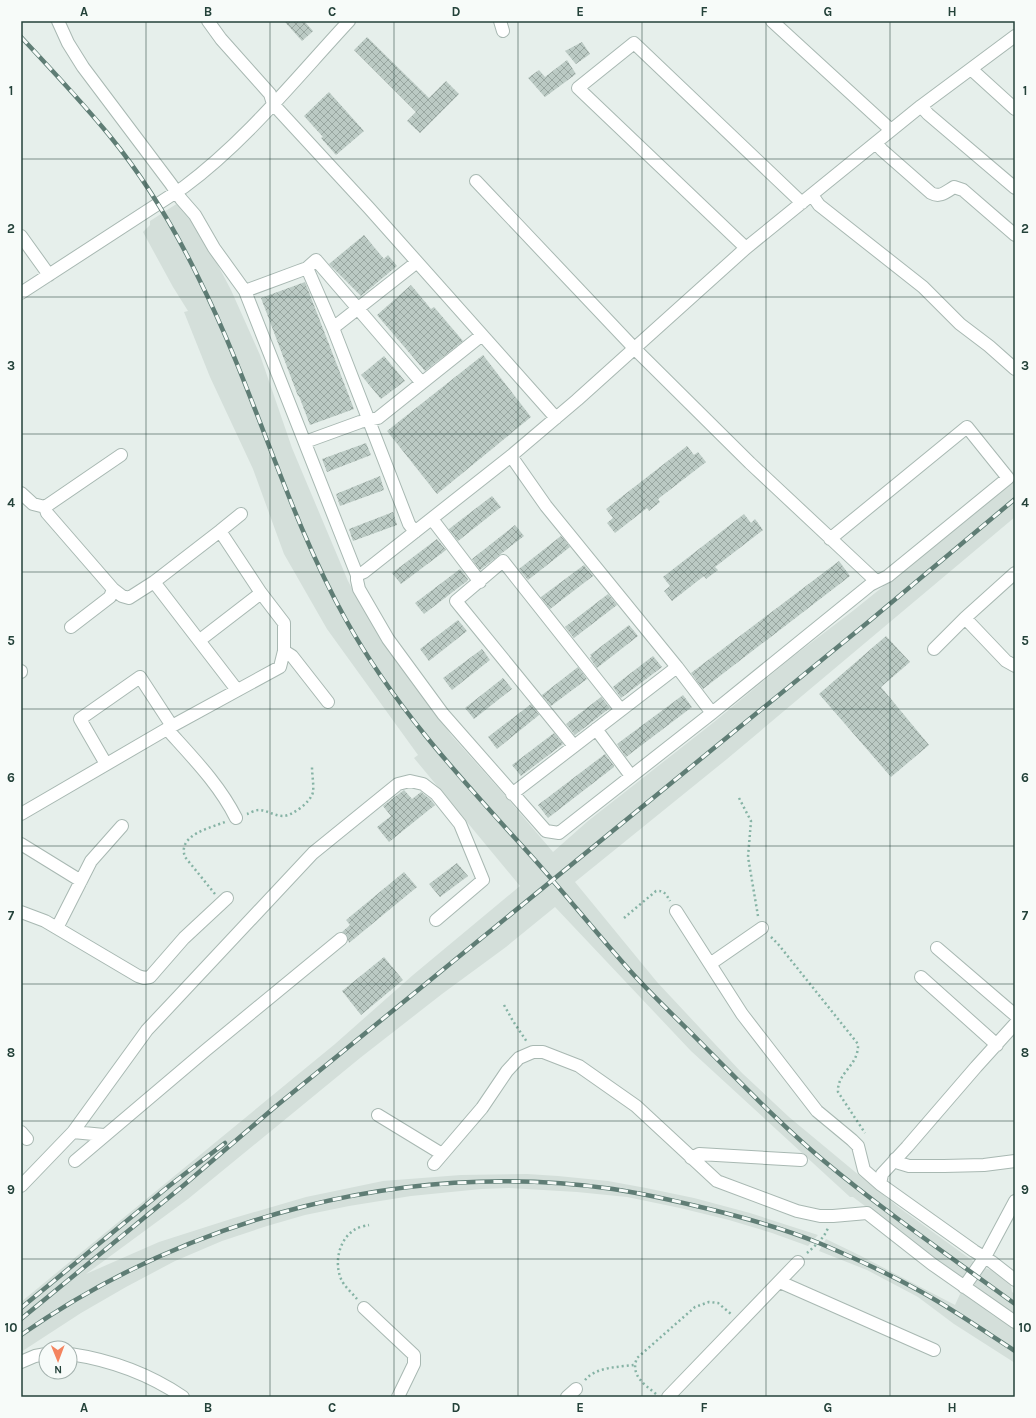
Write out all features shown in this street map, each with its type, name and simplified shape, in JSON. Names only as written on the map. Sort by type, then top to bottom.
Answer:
[{"type":"street","points":[[58,21],[68,43],[84,67],[181,199],[195,215],[214,248],[245,291],[306,442],[357,575],[359,590],[388,639],[443,714],[546,831],[559,833],[712,713],[876,581],[888,576],[1008,478],[967,427],[830,539]]},
{"type":"street","points":[[208,21],[270,94],[273,104],[482,334],[556,418]]},
{"type":"street","points":[[21,293],[176,192],[203,172],[226,152],[273,104],[349,21]]},
{"type":"street","points":[[772,21],[891,130]]},
{"type":"street","points":[[357,575],[364,572],[511,456],[635,349],[746,248],[921,106],[1015,36]]},
{"type":"street","points":[[746,248],[578,88],[634,43],[802,203]]},
{"type":"street","points":[[971,69],[1015,109]]},
{"type":"street","points":[[921,106],[1015,188]]},
{"type":"street","points":[[876,143],[930,193],[939,195],[954,187],[958,188],[1015,235]]},
{"type":"street","points":[[476,182],[635,349],[750,464],[876,581]]},
{"type":"street","points":[[812,195],[819,205],[923,287],[960,324],[990,346],[1015,369]]},
{"type":"street","points":[[21,236],[49,275]]},
{"type":"street","points":[[245,291],[307,268],[316,260],[422,383]]},
{"type":"street","points":[[333,328],[417,262]]},
{"type":"street","points":[[307,268],[333,328],[409,524],[415,532]]},
{"type":"street","points":[[306,442],[368,420],[378,418],[482,334]]},
{"type":"street","points":[[21,492],[33,504],[45,507],[122,455]]},
{"type":"street","points":[[511,456],[546,506],[712,713]]},
{"type":"street","points":[[45,507],[47,514],[113,589],[122,596],[129,598],[154,582],[241,514]]},
{"type":"street","points":[[432,519],[480,582]]},
{"type":"street","points":[[21,814],[169,727],[280,666],[284,651],[284,623],[261,593],[220,531]]},
{"type":"street","points":[[574,746],[456,601],[503,561],[621,710]]},
{"type":"street","points":[[934,649],[965,618],[1015,573]]},
{"type":"street","points":[[154,582],[237,690]]},
{"type":"street","points":[[71,627],[110,597],[113,589]]},
{"type":"street","points":[[200,640],[261,593]]},
{"type":"street","points":[[965,618],[1006,661],[1015,666]]},
{"type":"street","points":[[284,651],[292,656],[328,702]]},
{"type":"street","points":[[512,794],[676,667]]},
{"type":"street","points":[[106,764],[80,719],[140,677],[169,727],[227,799],[236,818]]},
{"type":"street","points":[[596,729],[631,776]]},
{"type":"street","points":[[21,1186],[73,1132],[147,1030],[313,853],[398,784],[410,781],[423,784],[436,794],[460,824],[483,880],[436,920]]},
{"type":"street","points":[[57,928],[91,861],[122,826]]},
{"type":"street","points":[[21,844],[81,881]]},
{"type":"street","points":[[21,912],[45,921],[138,976],[144,978],[150,976],[184,938],[227,898]]},
{"type":"street","points":[[676,912],[742,1014],[806,1098],[817,1111],[858,1146],[864,1170],[899,1198],[985,1257],[1015,1280]]},
{"type":"street","points":[[710,964],[762,928]]},
{"type":"street","points":[[74,1161],[341,939]]},
{"type":"street","points":[[937,948],[1015,1016]]},
{"type":"street","points":[[921,977],[997,1045]]},
{"type":"street","points":[[880,1184],[882,1174],[1015,1024]]},
{"type":"street","points":[[434,1164],[482,1108],[507,1071],[519,1058],[536,1052],[543,1052],[579,1066],[636,1106],[717,1182],[797,1211],[820,1216],[867,1213],[932,1264],[1015,1322]]},
{"type":"street","points":[[378,1115],[442,1154]]},
{"type":"street","points":[[73,1132],[104,1135]]},
{"type":"street","points":[[691,1158],[699,1154],[801,1160]]},
{"type":"street","points":[[895,1159],[899,1163],[909,1166],[984,1165],[1015,1161]]},
{"type":"street","points":[[964,1287],[985,1257],[1015,1201]]},
{"type":"street","points":[[668,1397],[798,1262]]},
{"type":"street","points":[[780,1282],[934,1350]]},
{"type":"street","points":[[364,1308],[414,1355],[414,1364],[398,1397]]},
{"type":"street","points":[[21,1362],[38,1355]]},
{"type":"street","points":[[78,1356],[137,1371],[157,1380],[183,1397]]},
{"type":"street","points":[[567,1397],[576,1389]]},
{"type":"path","points":[[739,798],[750,821],[748,857],[757,915],[762,928],[778,944],[858,1044],[855,1060],[840,1078],[838,1092],[850,1108],[868,1139]]},
{"type":"path","points":[[624,918],[656,891],[665,893],[676,912]]},
{"type":"path","points":[[504,1005],[521,1034],[536,1052]]},
{"type":"path","points":[[798,1262],[826,1233],[833,1216]]},
{"type":"path","points":[[364,1308],[342,1280],[338,1268],[338,1262],[341,1246],[348,1236],[355,1230],[369,1225]]},
{"type":"path","points":[[659,1397],[641,1380],[636,1372],[634,1365],[637,1358],[695,1307],[701,1304],[709,1302],[718,1303],[740,1323]]},
{"type":"path","points":[[576,1389],[588,1376],[597,1371],[634,1365]]},
{"type":"shaded area","points":[[178,203],[193,218],[231,290],[260,355],[292,448],[348,581],[361,605],[396,661],[452,736],[553,852],[588,821],[714,722],[791,658],[854,610],[1015,480],[1015,517],[727,759],[575,882],[657,982],[742,1073],[789,1117],[866,1181],[897,1206],[973,1261],[974,1265],[967,1276],[961,1278],[853,1197],[850,1197],[691,1051],[555,907],[506,947],[442,994],[360,1058],[188,1199],[86,1274],[159,1242],[306,1197],[383,1181],[461,1175],[527,1174],[558,1176],[608,1181],[646,1188],[694,1198],[750,1213],[818,1235],[808,1246],[729,1220],[627,1197],[509,1188],[481,1189],[411,1196],[305,1215],[222,1241],[175,1261],[126,1287],[81,1313],[21,1352],[21,1302],[335,1044],[413,975],[520,886],[414,758],[418,755],[327,629],[284,554],[253,469],[210,377],[184,312],[188,311],[143,232],[150,225],[150,221]]},
{"type":"shaded area","points":[[826,1239],[955,1305],[961,1292],[994,1316],[1014,1325],[1015,1363],[954,1324],[918,1297],[867,1270],[819,1251]]},
{"type":"shaded area","points":[[985,1268],[991,1270],[1011,1286],[1012,1292],[1015,1294],[1015,1317],[975,1288],[974,1281]]},
{"type":"building","points":[[284,21],[304,21],[313,31],[302,41]]},
{"type":"building","points":[[367,37],[429,98],[446,81],[459,94],[420,133],[407,121],[416,112],[354,50]]},
{"type":"building","points":[[582,42],[590,54],[576,64],[565,51]]},
{"type":"building","points":[[567,60],[576,74],[545,97],[528,78],[539,70],[545,77]]},
{"type":"building","points":[[329,92],[364,131],[336,155],[321,138],[323,137],[304,116]]},
{"type":"building","points":[[364,235],[384,259],[388,255],[397,266],[361,296],[329,264]]},
{"type":"building","points":[[305,282],[354,409],[310,425],[261,298]]},
{"type":"building","points":[[411,285],[431,309],[434,307],[463,341],[425,371],[377,315]]},
{"type":"building","points":[[483,355],[531,417],[437,494],[387,431]]},
{"type":"building","points":[[384,356],[405,381],[381,399],[361,375]]},
{"type":"building","points":[[366,443],[371,455],[327,472],[322,459]]},
{"type":"building","points":[[687,446],[694,455],[698,452],[706,462],[658,499],[660,502],[649,511],[647,508],[615,533],[607,523],[613,518],[606,509]]},
{"type":"building","points":[[380,476],[384,490],[340,506],[336,494]]},
{"type":"building","points":[[492,496],[501,507],[458,541],[449,529]]},
{"type":"building","points":[[393,512],[397,525],[353,541],[349,529]]},
{"type":"building","points":[[744,514],[751,523],[755,519],[763,530],[715,567],[718,570],[706,579],[704,576],[672,601],[664,591],[670,586],[663,577]]},
{"type":"building","points":[[515,525],[524,536],[480,570],[472,559]]},
{"type":"building","points":[[561,536],[570,547],[528,580],[519,569]]},
{"type":"building","points":[[437,539],[446,550],[401,584],[392,573]]},
{"type":"building","points":[[839,561],[850,576],[703,689],[691,673]]},
{"type":"building","points":[[584,565],[593,576],[550,609],[541,597]]},
{"type":"building","points":[[460,569],[468,579],[467,581],[424,614],[415,603]]},
{"type":"building","points":[[608,594],[617,605],[574,638],[565,627]]},
{"type":"building","points":[[458,620],[467,631],[429,661],[420,649]]},
{"type":"building","points":[[629,625],[638,636],[597,668],[590,658],[592,656],[590,655]]},
{"type":"building","points":[[886,636],[910,662],[881,687],[929,745],[891,777],[819,694]]},
{"type":"building","points":[[482,649],[490,660],[452,690],[443,678]]},
{"type":"building","points":[[653,656],[662,667],[621,698],[613,687]]},
{"type":"building","points":[[578,667],[587,679],[551,706],[542,695]]},
{"type":"building","points":[[503,678],[512,689],[474,719],[465,708]]},
{"type":"building","points":[[683,695],[692,707],[626,757],[617,744]]},
{"type":"building","points":[[601,697],[610,708],[575,735],[566,724]]},
{"type":"building","points":[[531,704],[539,715],[497,749],[488,737]]},
{"type":"building","points":[[554,733],[563,744],[521,776],[512,765]]},
{"type":"building","points":[[605,754],[614,767],[548,818],[538,805]]},
{"type":"building","points":[[404,790],[412,799],[421,792],[435,805],[389,842],[377,827],[391,816],[383,806]]},
{"type":"building","points":[[457,863],[468,876],[440,897],[429,884]]},
{"type":"building","points":[[404,872],[417,887],[349,943],[347,935],[342,932],[350,925],[346,920]]},
{"type":"building","points":[[384,957],[403,980],[361,1015],[342,991]]},
{"type":"railway","points":[[21,37],[77,97],[109,135],[135,169],[159,205],[200,281],[220,323],[238,365],[288,494],[325,579],[346,620],[366,653],[387,685],[433,745],[654,997],[763,1106],[808,1148],[847,1180],[1015,1304]]},
{"type":"railway","points":[[21,1319],[184,1185],[275,1107],[867,623],[1015,499]]},
{"type":"railway","points":[[21,1308],[169,1186],[225,1143]]},
{"type":"railway","points":[[21,1335],[87,1293],[156,1258],[229,1229],[304,1206],[380,1191],[458,1183],[536,1182],[613,1189],[651,1196],[726,1213],[793,1233],[844,1254],[929,1296],[1015,1351]]}]
